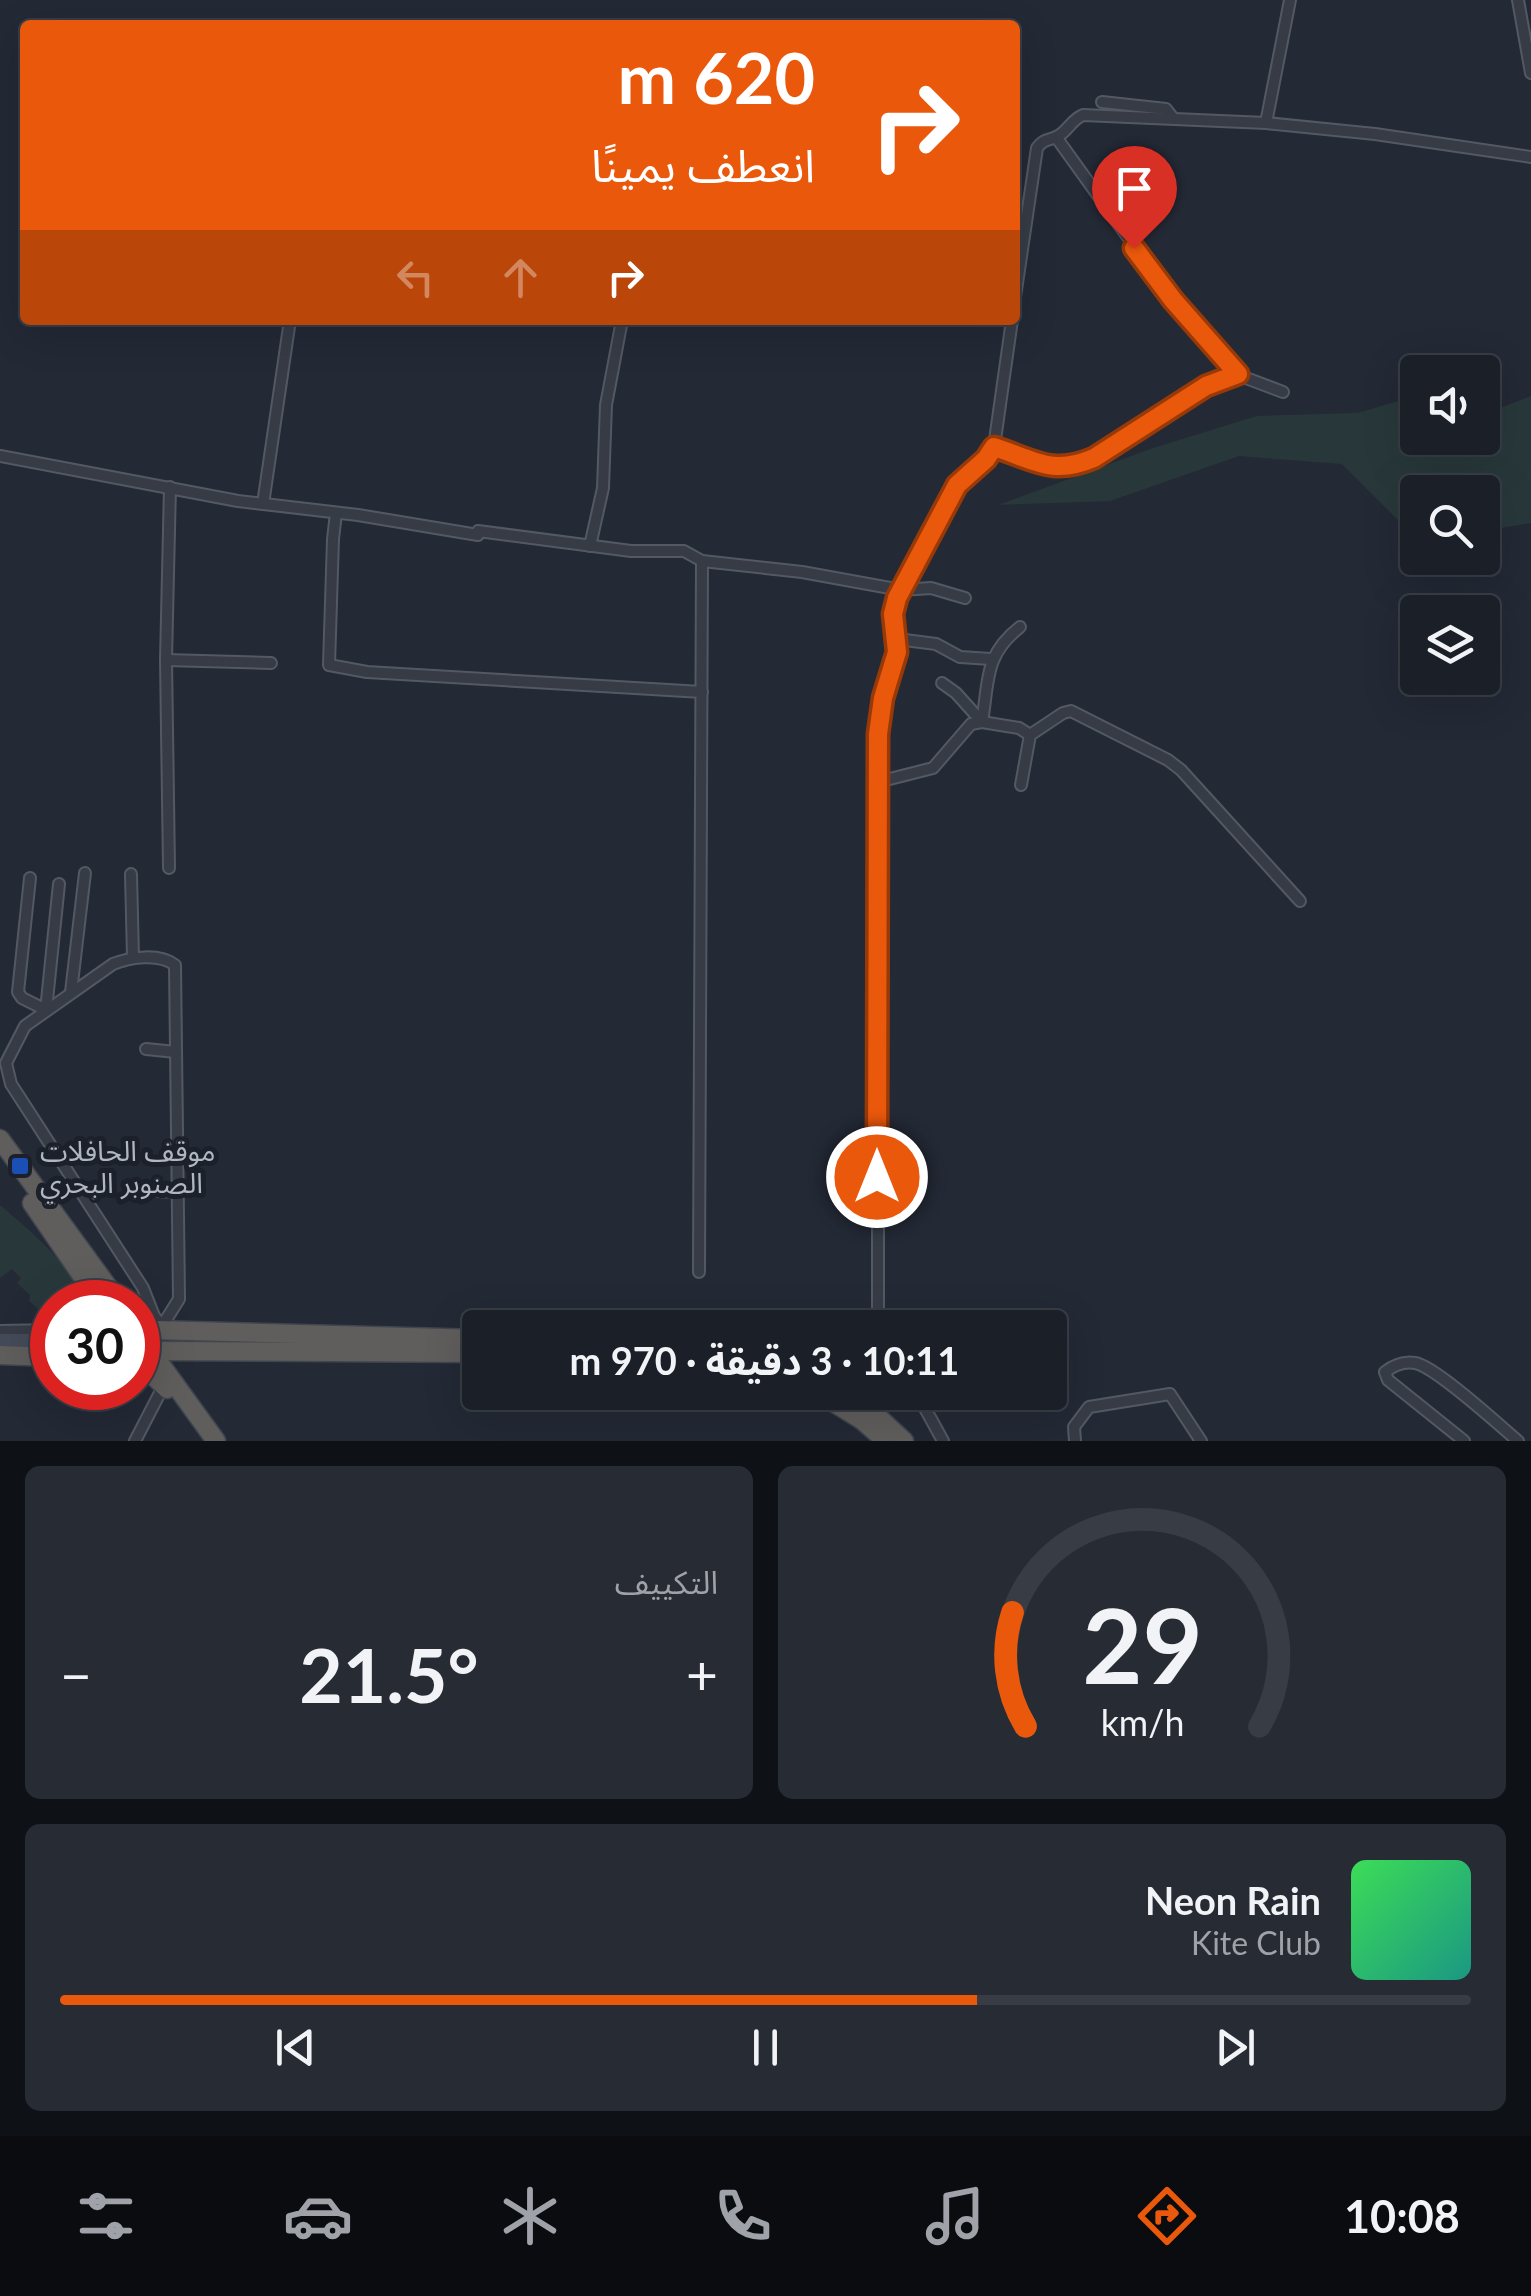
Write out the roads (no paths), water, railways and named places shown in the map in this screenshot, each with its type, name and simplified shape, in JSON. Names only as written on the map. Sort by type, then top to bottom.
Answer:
[{"type":"highway","points":[[0,1139],[103,1280]]},
{"type":"highway","points":[[0,1158],[82,1280]]},
{"type":"highway","points":[[160,1352],[462,1340]]},
{"type":"highway","points":[[160,1352],[436,1344],[462,1349]]},
{"type":"highway","points":[[160,1355],[173,1362],[184,1350]]},
{"type":"highway","points":[[0,1355],[30,1356]]},
{"type":"highway","points":[[160,1361],[216,1441]]},
{"type":"highway","points":[[160,1362],[205,1441]]},
{"type":"highway","points":[[846,1410],[886,1441]]},
{"type":"highway","points":[[868,1410],[904,1441]]},
{"type":"main road","points":[[0,1339],[30,1339]]},
{"type":"street","points":[[1266,123],[1290,0]]},
{"type":"street","points":[[1518,0],[1531,73]]},
{"type":"street","points":[[1102,102],[1166,109],[1172,118]]},
{"type":"street","points":[[1020,262],[1036,152],[1042,141],[1056,137],[1073,119],[1083,115],[1266,123],[1531,157]]},
{"type":"street","points":[[1056,137],[1173,300],[1238,374],[1282,392]]},
{"type":"street","points":[[264,504],[289,325]]},
{"type":"street","points":[[590,546],[603,488],[606,405],[621,325]]},
{"type":"street","points":[[878,1310],[879,722],[897,638],[893,614],[901,590],[957,485],[994,447],[1011,325]]},
{"type":"street","points":[[994,447],[1058,469],[1074,467],[1206,386],[1238,374]]},
{"type":"street","points":[[0,456],[264,504],[631,551],[684,551],[702,561],[802,572],[901,590],[931,588],[965,598]]},
{"type":"street","points":[[169,868],[166,660],[170,487]]},
{"type":"street","points":[[336,513],[329,665],[368,672],[702,692]]},
{"type":"street","points":[[699,1272],[702,561]]},
{"type":"street","points":[[982,722],[991,659],[1002,640],[1020,627]]},
{"type":"street","points":[[897,638],[936,644],[960,657],[991,659]]},
{"type":"street","points":[[166,660],[272,662]]},
{"type":"street","points":[[942,682],[982,722]]},
{"type":"street","points":[[1021,785],[1030,735],[1063,712],[1071,712],[1168,760],[1190,779],[1300,901]]},
{"type":"street","points":[[878,782],[933,768],[964,729],[982,722],[1020,728],[1030,735]]},
{"type":"street","points":[[71,992],[85,874]]},
{"type":"street","points":[[132,874],[133,958]]},
{"type":"street","points":[[30,878],[18,992],[46,1010]]},
{"type":"street","points":[[46,1010],[58,884]]},
{"type":"street","points":[[138,1280],[11,1084],[3,1059],[25,1026],[113,964],[133,958],[167,959],[175,965],[179,1298],[160,1339]]},
{"type":"street","points":[[146,1049],[176,1052]]},
{"type":"street","points":[[135,1190],[178,1192]]},
{"type":"street","points":[[1464,1441],[1388,1380],[1385,1372],[1395,1364],[1418,1363],[1518,1441]]},
{"type":"street","points":[[1076,1441],[1074,1427],[1090,1407],[1170,1394],[1201,1441]]},
{"type":"street","points":[[135,1441],[142,1410]]},
{"type":"street","points":[[926,1410],[944,1441]]},
{"type":"place","name":"موقف الحافلات الصنوبر البحري","points":[[20,1166]]}]
